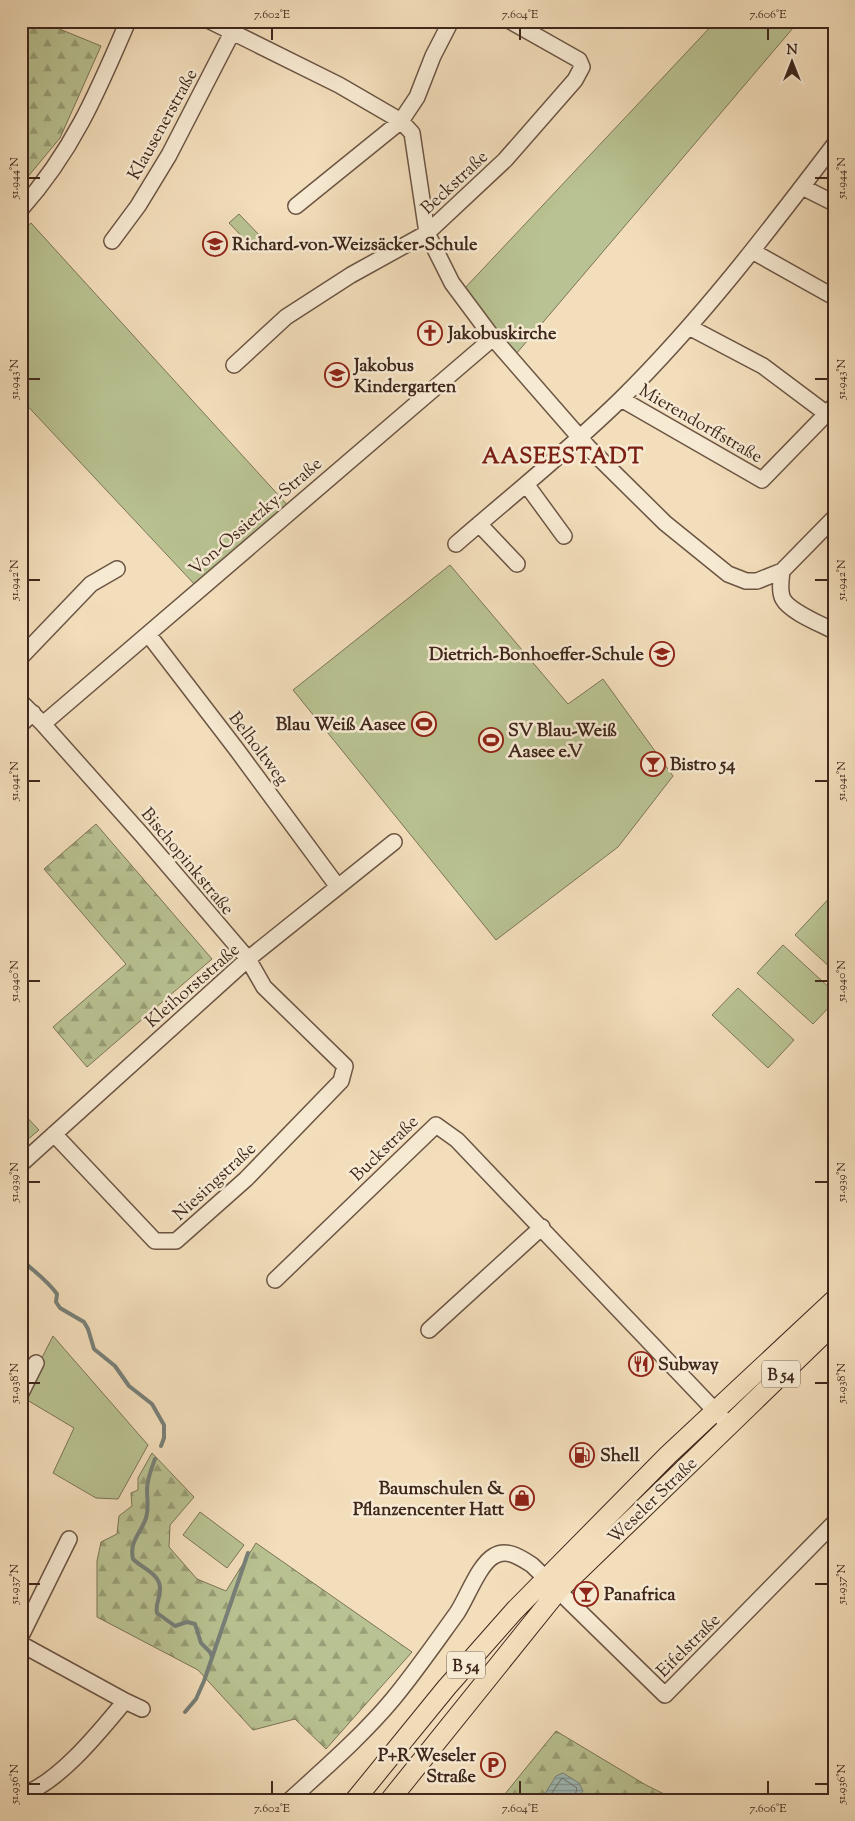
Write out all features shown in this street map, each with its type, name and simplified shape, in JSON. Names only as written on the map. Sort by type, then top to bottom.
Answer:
[{"type":"main road","name":"Weseler Straße","points":[[390,1800],[481,1686],[552,1585],[655,1468],[834,1300]]},
{"type":"main road","name":"Weseler Straße","points":[[355,1800],[460,1672],[552,1585],[729,1424],[834,1324]]},
{"type":"main road","name":"B 54","points":[[460,1672],[481,1686]]},
{"type":"street","points":[[21,209],[42,184],[74,139],[91,107],[128,21]]},
{"type":"street","points":[[210,21],[235,26],[401,121],[412,133],[427,233],[452,283],[493,338],[580,438],[628,488],[672,529],[728,574],[746,581],[757,581],[782,571],[834,518]]},
{"type":"street","points":[[296,206],[401,121],[417,97],[433,56],[451,21]]},
{"type":"street","name":"Beckstraße","points":[[234,365],[286,317],[351,274],[427,233],[505,160],[575,80],[582,68],[579,60],[510,21]]},
{"type":"street","name":"Klausenerstraße","points":[[112,241],[138,206],[169,156],[235,26]]},
{"type":"street","name":"Mierendorffstraße","points":[[456,544],[580,438],[621,399],[689,327],[752,251],[834,146]]},
{"type":"street","points":[[802,187],[834,203]]},
{"type":"street","points":[[752,251],[834,297]]},
{"type":"street","points":[[689,327],[763,366],[830,410]]},
{"type":"street","name":"Von-Ossietzky-Straße","points":[[21,724],[38,718],[148,634],[493,338]]},
{"type":"street","name":"Mierendorffstraße","points":[[621,399],[762,480],[830,410]]},
{"type":"street","points":[[526,484],[564,536]]},
{"type":"street","points":[[479,524],[517,564]]},
{"type":"street","points":[[21,657],[91,584],[117,569]]},
{"type":"street","points":[[782,571],[782,598],[789,606],[834,631]]},
{"type":"street","name":"Belholtweg","points":[[148,634],[338,886]]},
{"type":"street","name":"Bischopinkstraße","points":[[21,702],[38,718],[248,959],[264,986],[345,1066]]},
{"type":"street","name":"Kleihorststraße","points":[[21,1164],[248,959],[394,842]]},
{"type":"street","name":"Niesingstraße","points":[[54,1134],[155,1241],[176,1241],[246,1179],[342,1081],[345,1066]]},
{"type":"street","name":"Buckstraße","points":[[275,1280],[436,1125],[457,1140],[729,1424]]},
{"type":"street","points":[[430,1330],[542,1227]]},
{"type":"street","points":[[21,1393],[36,1363]]},
{"type":"street","name":"Eifelstraße","points":[[552,1585],[665,1695],[834,1523]]},
{"type":"street","points":[[21,1636],[69,1539]]},
{"type":"street","points":[[290,1800],[392,1700],[461,1607],[489,1559],[499,1553],[518,1556],[532,1565],[552,1585]]},
{"type":"street","points":[[21,1644],[142,1709]]},
{"type":"street","points":[[21,1795],[33,1792],[63,1768],[96,1735],[125,1701]]},
{"type":"green space","points":[[21,21],[40,21],[101,46],[60,138],[21,185]]},
{"type":"green space","points":[[716,21],[799,21],[516,354],[464,289]]},
{"type":"green space","points":[[239,214],[264,240],[254,249],[229,223]]},
{"type":"green space","points":[[31,223],[291,509],[197,587],[21,399],[21,231]]},
{"type":"green space","name":"SV Blau-Weiß Aasee e.V","points":[[450,565],[568,704],[603,679],[673,776],[618,847],[496,940],[293,690]]},
{"type":"green space","points":[[96,824],[212,959],[87,1067],[53,1027],[126,964],[44,869]]},
{"type":"green space","points":[[834,893],[834,971],[795,935]]},
{"type":"green space","points":[[783,945],[834,992],[834,1002],[813,1024],[757,973]]},
{"type":"green space","points":[[738,988],[794,1040],[768,1068],[712,1015]]},
{"type":"green space","points":[[21,1111],[39,1130],[21,1145]]},
{"type":"green space","points":[[53,1336],[148,1445],[118,1499],[96,1498],[53,1473],[74,1428],[22,1397]]},
{"type":"green space","points":[[152,1453],[194,1497],[170,1525],[169,1547],[197,1579],[226,1591],[256,1543],[412,1652],[326,1749],[295,1719],[253,1730],[198,1670],[97,1617],[97,1561],[101,1542],[117,1534],[119,1516],[132,1506],[131,1493],[138,1490],[138,1478]]},
{"type":"green space","points":[[200,1512],[244,1545],[227,1568],[183,1535]]},
{"type":"green space","points":[[556,1731],[646,1785],[676,1800],[500,1800]]},
{"type":"water","points":[[563,1773],[579,1783],[583,1791],[570,1800],[541,1800],[556,1776]]},
{"type":"waterway","points":[[21,1259],[44,1279],[57,1294],[56,1302],[60,1308],[84,1322],[94,1349],[115,1366],[129,1386],[152,1404],[164,1425],[164,1438],[161,1446]]},
{"type":"waterway","points":[[155,1459],[148,1482],[147,1514],[134,1542],[133,1559],[151,1572],[160,1584],[157,1613],[175,1626],[187,1622],[195,1624],[201,1643],[210,1652],[212,1657]]},
{"type":"waterway","points":[[185,1712],[196,1699],[204,1681],[248,1553]]},
{"type":"place","name":"Richard-von-Weizsäcker-Schule","points":[[215,244]]},
{"type":"place","name":"Jakobuskirche","points":[[430,333]]},
{"type":"place","name":"Jakobus Kindergarten","points":[[337,375]]},
{"type":"place","name":"Dietrich-Bonhoeffer-Schule","points":[[662,654]]},
{"type":"place","name":"Blau Weiß Aasee","points":[[424,724]]},
{"type":"place","name":"SV Blau-Weiß Aasee e.V","points":[[491,740]]},
{"type":"place","name":"Bistro 54","points":[[653,764]]},
{"type":"place","name":"Subway","points":[[641,1364]]},
{"type":"place","name":"Shell","points":[[582,1455]]},
{"type":"place","name":"Baumschulen & Pflanzencenter Hatt","points":[[522,1498]]},
{"type":"place","name":"Panafrica","points":[[586,1594]]},
{"type":"place","name":"P+R Weseler Straße","points":[[493,1765]]},
{"type":"district","name":"AASEESTADT","points":[[563,455]]}]
